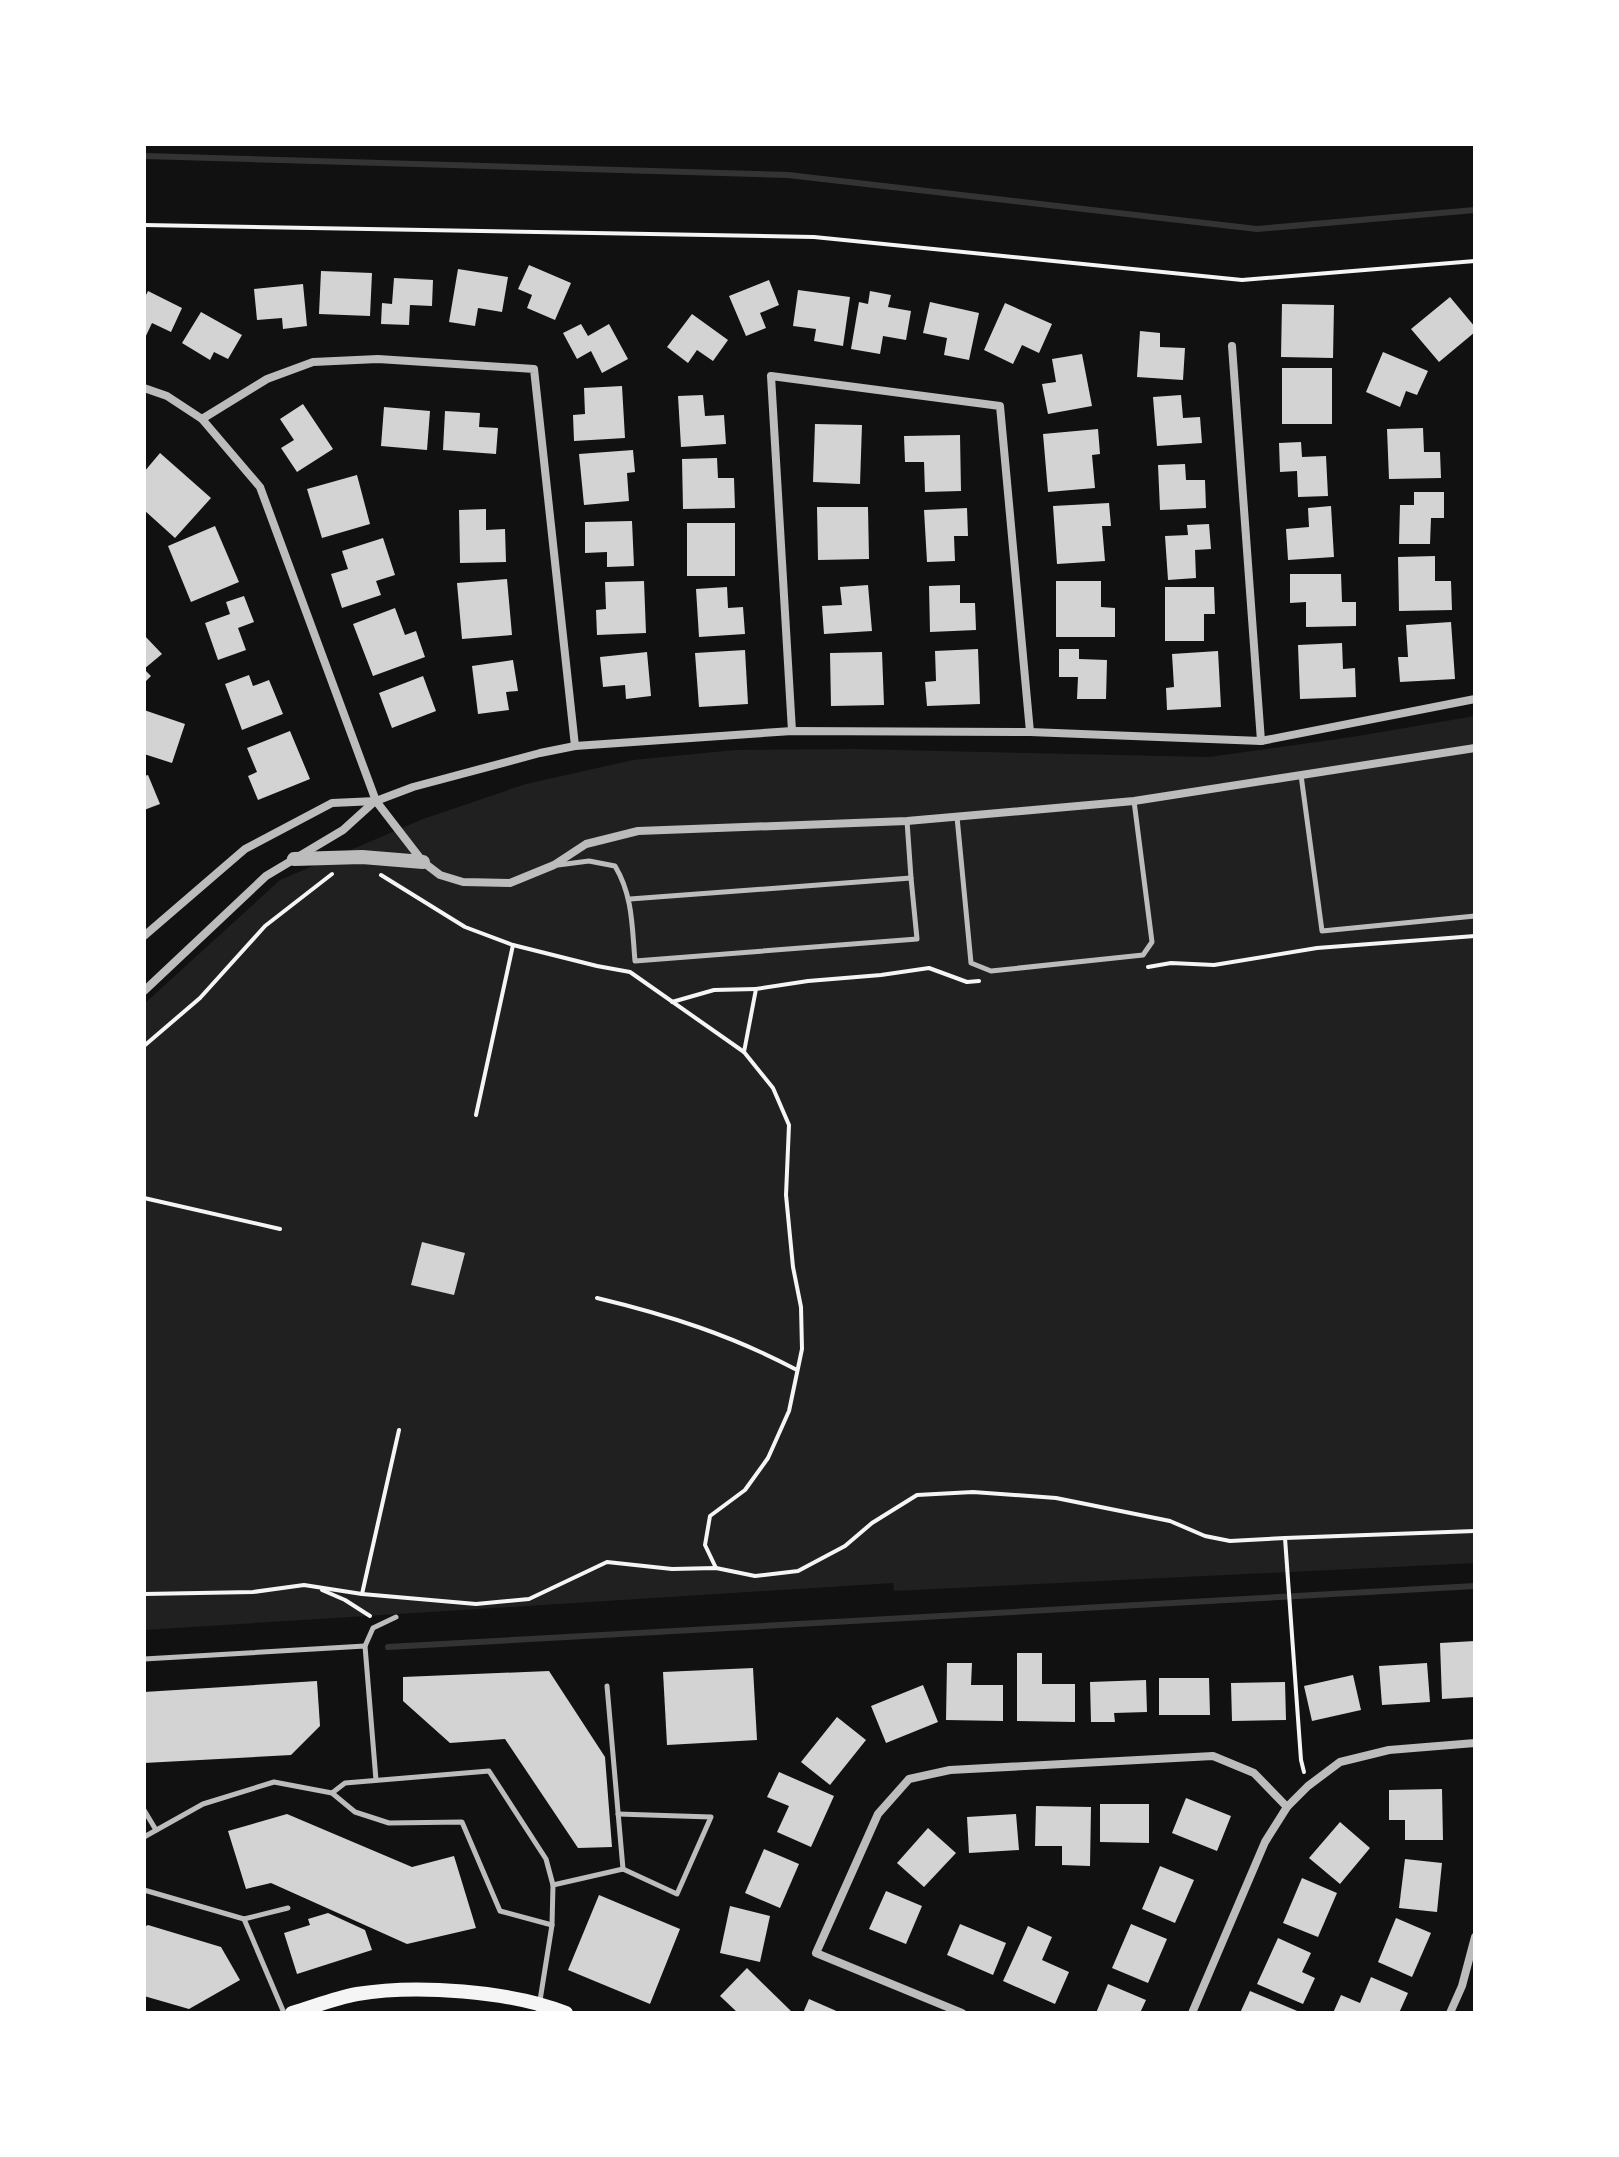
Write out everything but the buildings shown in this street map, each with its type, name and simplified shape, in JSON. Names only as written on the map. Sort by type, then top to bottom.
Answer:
[{"type":"main road","points":[[292,2013],[357,1994],[429,1989],[483,1994],[540,2010],[566,2013]]},
{"type":"street","points":[[1232,346],[1261,741]]},
{"type":"street","points":[[202,419],[267,379],[313,362],[378,359],[534,369],[575,746]]},
{"type":"street","points":[[792,731],[771,376],[1000,406],[1030,732]]},
{"type":"street","points":[[144,388],[167,396],[202,419],[260,487],[376,801],[423,862],[440,875],[463,882],[510,883],[554,865],[586,844],[638,831],[907,821],[1134,801],[1475,748]]},
{"type":"street","points":[[144,936],[245,849],[332,803],[376,801],[413,787],[575,746],[792,731],[1030,732],[1261,741],[1475,699]]},
{"type":"street","points":[[144,991],[266,876],[343,830],[376,801]]},
{"type":"street","points":[[294,859],[362,857],[423,862]]},
{"type":"street","points":[[1192,2013],[1265,1842],[1287,1807],[1308,1786],[1340,1762],[1389,1750],[1475,1743]]},
{"type":"street","points":[[962,2013],[816,1953],[878,1814],[909,1779],[950,1770],[1213,1756],[1254,1773],[1287,1807]]},
{"type":"street","points":[[1450,2013],[1462,1986],[1475,1937]]},
{"type":"lane","points":[[1301,775],[1322,931],[1475,916]]},
{"type":"lane","points":[[957,817],[971,963],[991,971],[1143,955],[1152,942],[1134,801]]},
{"type":"lane","points":[[554,865],[589,861],[615,866],[625,882],[630,899],[635,961],[917,939],[907,821]]},
{"type":"lane","points":[[630,899],[911,878]]},
{"type":"lane","points":[[376,1780],[365,1646],[373,1628],[396,1617]]},
{"type":"lane","points":[[144,1659],[365,1646]]},
{"type":"lane","points":[[607,1686],[623,1869]]},
{"type":"lane","points":[[332,1793],[345,1783],[489,1771],[546,1859],[553,1885],[552,1925],[540,2010]]},
{"type":"lane","points":[[144,1837],[203,1804],[274,1782],[332,1793],[355,1812],[389,1823],[462,1822],[500,1911],[552,1925]]},
{"type":"lane","points":[[144,1810],[156,1830]]},
{"type":"lane","points":[[553,1885],[623,1869],[677,1894],[711,1817],[618,1814]]},
{"type":"lane","points":[[144,1890],[244,1919],[288,1908]]},
{"type":"lane","points":[[244,1919],[284,2013]]},
{"type":"path","points":[[144,225],[814,237],[1242,280],[1475,261]]},
{"type":"path","points":[[144,1046],[200,998],[265,926],[333,873]]},
{"type":"path","points":[[369,874],[380,875],[465,927],[513,945],[630,972],[744,1052],[773,1088],[789,1125],[786,1195],[793,1267],[801,1307],[802,1349],[789,1411],[768,1458],[745,1490],[710,1516],[705,1545],[716,1568]]},
{"type":"path","points":[[1135,968],[1171,963],[1214,965],[1317,948],[1475,936]]},
{"type":"path","points":[[476,1115],[513,945]]},
{"type":"path","points":[[672,1002],[714,990],[756,989],[929,968],[967,982],[981,980]]},
{"type":"path","points":[[744,1052],[756,989]]},
{"type":"path","points":[[144,1198],[280,1229]]},
{"type":"path","points":[[597,1298],[673,1317],[752,1346],[797,1370]]},
{"type":"path","points":[[362,1594],[399,1430]]},
{"type":"path","points":[[144,1594],[253,1592],[304,1585],[362,1594],[476,1604],[529,1599],[607,1562],[672,1569],[716,1568],[755,1576],[798,1571],[845,1546],[872,1523],[917,1495],[973,1492],[1056,1498],[1170,1521],[1205,1536],[1230,1541],[1475,1531]]},
{"type":"path","points":[[1285,1538],[1301,1760],[1308,1786]]},
{"type":"path","points":[[316,1587],[345,1600],[381,1624]]},
{"type":"shaded area","points":[[1475,716],[1475,1563],[894,1591],[893,1583],[144,1630],[144,1004],[280,880],[423,819],[526,784],[633,760],[735,750],[854,749],[1209,757]]},
{"type":"waterway","points":[[144,156],[788,175],[1257,229],[1475,210]]},
{"type":"waterway","points":[[388,1647],[1475,1586]]}]
